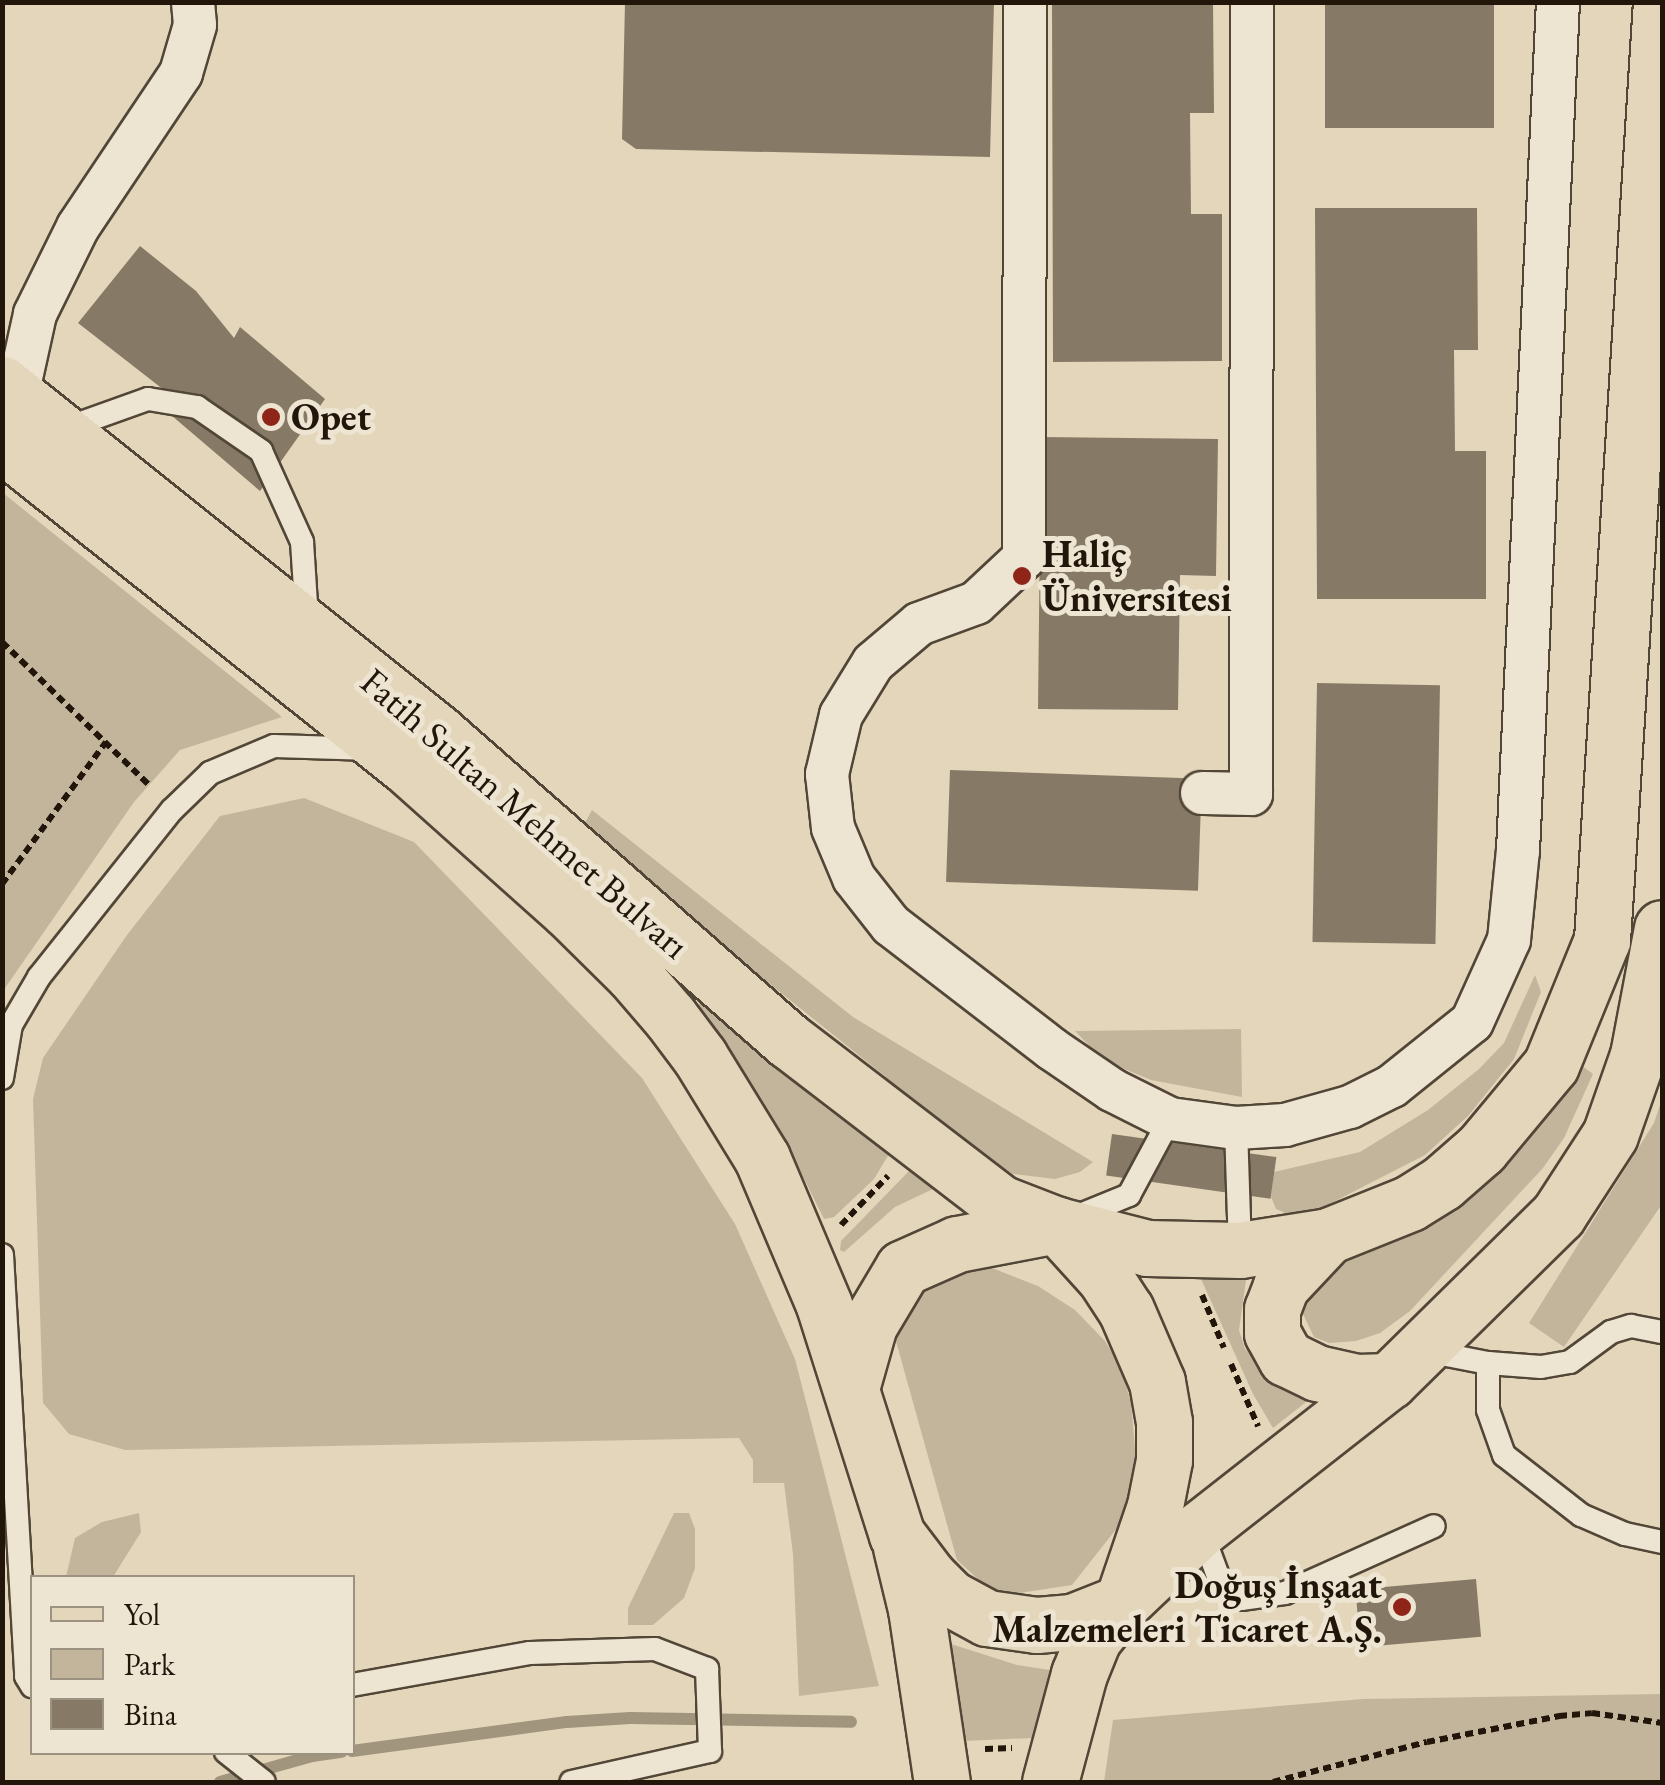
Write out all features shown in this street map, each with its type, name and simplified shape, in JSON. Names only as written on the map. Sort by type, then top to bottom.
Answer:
[{"type":"main road","points":[[1406,1365],[1357,1382],[1318,1374],[1286,1358],[1272,1333],[1272,1308],[1281,1286],[1328,1236],[1410,1203],[1480,1149],[1550,1066],[1602,940],[1661,2]]},
{"type":"main road","name":"Fatih Sultan Mehmet Bulvarı","points":[[6,395],[61,430],[452,745],[790,1041],[1000,1204],[1056,1226],[1147,1248],[1240,1250],[1328,1236]]},
{"type":"main road","name":"Fatih Sultan Mehmet Bulvarı","points":[[6,395],[383,749],[634,974],[700,1057],[762,1158],[802,1246],[852,1385]]},
{"type":"main road","points":[[1040,1765],[1094,1639],[1123,1602],[1200,1529],[1406,1365],[1558,1216],[1610,1135],[1638,1056],[1662,928]]},
{"type":"main road","points":[[962,1766],[852,1385],[869,1325],[904,1268],[957,1244],[1056,1226],[1126,1310],[1157,1382],[1164,1422],[1164,1460],[1155,1506],[1123,1602]]},
{"type":"main road","points":[[898,1535],[950,1598],[987,1618],[1037,1624],[1072,1622],[1123,1602]]},
{"type":"street","points":[[6,395],[34,314],[78,227],[182,73],[195,26],[194,2]]},
{"type":"street","points":[[1025,2],[1024,558],[976,603],[919,624],[872,663],[841,715],[828,774],[833,828],[854,878],[891,926],[1082,1070],[1170,1119],[1236,1128],[1284,1125],[1350,1107],[1392,1086],[1472,1022],[1509,940],[1518,850],[1558,2]]},
{"type":"street","points":[[1202,793],[1250,794],[1252,2]]},
{"type":"lane","points":[[61,430],[148,399],[197,407],[260,451],[302,542],[308,628]]},
{"type":"lane","points":[[2,1078],[11,1025],[38,977],[172,810],[210,774],[274,746],[383,749]]},
{"type":"lane","points":[[1056,1226],[1129,1195],[1170,1119]]},
{"type":"lane","points":[[1236,1128],[1240,1250]]},
{"type":"lane","points":[[2,1255],[26,1676],[30,1683]]},
{"type":"lane","points":[[1406,1365],[1541,1367],[1570,1362],[1611,1332],[1630,1326],[1662,1332]]},
{"type":"lane","points":[[1488,1364],[1488,1410],[1504,1455],[1581,1516],[1625,1534],[1662,1542]]},
{"type":"lane","points":[[1200,1529],[1221,1584],[1242,1599],[1285,1593],[1434,1526]]},
{"type":"lane","points":[[355,1684],[530,1654],[655,1650],[708,1669],[710,1750],[571,1782]]},
{"type":"lane","points":[[228,1755],[264,1782]]},
{"type":"path","points":[[2,642],[172,810]]},
{"type":"path","points":[[2,884],[106,742]]},
{"type":"path","points":[[828,1238],[893,1171]]},
{"type":"path","points":[[1273,1782],[1427,1742],[1559,1716],[1592,1713],[1662,1723]]},
{"type":"path","points":[[962,1766],[1040,1765]]},
{"type":"green space","points":[[3,493],[282,717],[180,750],[134,802],[3,991]]},
{"type":"green space","points":[[304,798],[414,842],[642,1078],[735,1224],[795,1359],[879,1686],[799,1696],[793,1554],[784,1483],[753,1483],[753,1460],[739,1438],[125,1450],[69,1434],[43,1403],[33,1099],[43,1058],[127,935],[220,816]]},
{"type":"green space","points":[[592,810],[853,1017],[1093,1162],[1080,1172],[1055,1179],[1013,1174],[881,1087],[886,1077],[580,832]]},
{"type":"green space","points":[[1535,975],[1541,992],[1514,1059],[1468,1116],[1425,1155],[1300,1219],[1276,1209],[1271,1197],[1274,1172],[1360,1152],[1428,1110],[1479,1069],[1504,1043]]},
{"type":"green space","points":[[701,1002],[826,1108],[889,1154],[874,1179],[834,1217],[824,1219],[781,1132],[695,1008]]},
{"type":"green space","points":[[1241,1029],[1242,1097],[1151,1080],[1103,1060],[1075,1031]]},
{"type":"green space","points":[[1581,1065],[1593,1074],[1564,1138],[1543,1168],[1410,1311],[1380,1333],[1356,1341],[1329,1343],[1314,1337],[1301,1310],[1307,1294],[1319,1280],[1499,1163]]},
{"type":"green space","points":[[1662,1099],[1662,1204],[1564,1347],[1529,1323],[1654,1123]]},
{"type":"green space","points":[[909,1171],[933,1189],[895,1207],[844,1252],[840,1250],[841,1241]]},
{"type":"green space","points":[[958,1263],[992,1268],[1038,1286],[1075,1310],[1105,1341],[1120,1366],[1131,1402],[1136,1461],[1132,1489],[1121,1523],[1072,1585],[1013,1594],[989,1589],[957,1560],[892,1327],[898,1305]]},
{"type":"green space","points":[[1201,1279],[1246,1280],[1239,1330],[1245,1349],[1275,1379],[1315,1395],[1273,1428],[1253,1394]]},
{"type":"green space","points":[[139,1513],[141,1532],[114,1575],[66,1575],[75,1538],[102,1522]]},
{"type":"green space","points":[[674,1513],[689,1513],[695,1529],[695,1568],[684,1598],[653,1625],[628,1625],[628,1608]]},
{"type":"green space","points":[[951,1644],[1017,1665],[1050,1670],[1032,1738],[963,1741]]},
{"type":"green space","points":[[1662,1694],[1662,1782],[1104,1782],[1113,1720],[1363,1699]]},
{"type":"building","points":[[625,2],[994,2],[990,157],[636,149],[622,139]]},
{"type":"building","points":[[1052,2],[1213,2],[1214,113],[1190,113],[1191,214],[1222,214],[1222,361],[1053,362]]},
{"type":"building","points":[[1325,2],[1494,2],[1494,128],[1325,128]]},
{"type":"building","points":[[1315,208],[1477,208],[1478,350],[1454,350],[1455,451],[1486,451],[1486,599],[1317,599]]},
{"type":"building","points":[[140,246],[196,291],[234,338],[240,327],[325,399],[260,491],[171,415],[182,404],[78,323]]},
{"type":"building","points":[[1041,437],[1218,439],[1216,576],[1180,575],[1178,710],[1038,709]]},
{"type":"building","points":[[1317,683],[1440,685],[1435,944],[1312,942]]},
{"type":"building","points":[[950,770],[1202,779],[1198,891],[946,882]]},
{"type":"building","points":[[1112,1134],[1276,1157],[1271,1199],[1106,1176]]},
{"type":"building","points":[[1476,1579],[1481,1637],[1361,1647],[1355,1590]]},
{"type":"waterway","points":[[355,1751],[567,1722],[630,1718],[851,1722]]},
{"type":"waterway","points":[[220,1782],[320,1755]]},
{"type":"place","name":"Opet","points":[[271,417]]},
{"type":"place","name":"Haliç Üniversitesi","points":[[1022,576]]},
{"type":"place","name":"Doğuş İnşaat Malzemeleri Ticaret A.Ş.","points":[[1402,1607]]}]
